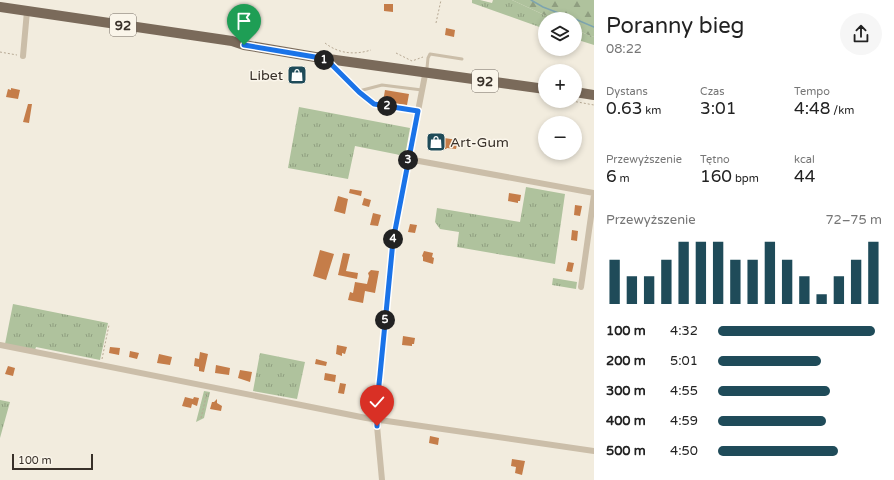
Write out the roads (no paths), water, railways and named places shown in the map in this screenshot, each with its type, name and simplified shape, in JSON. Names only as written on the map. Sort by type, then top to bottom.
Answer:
[{"type":"main road","name":"92","points":[[0,7],[232,41],[244,41],[538,88]]},
{"type":"main road","name":"92","points":[[232,41],[244,45],[321,58],[538,84]]},
{"type":"main road","points":[[582,93],[594,95]]},
{"type":"street","points":[[23,56],[27,11]]},
{"type":"street","points":[[382,480],[377,419],[393,241],[426,70]]},
{"type":"street","points":[[408,159],[594,194],[581,287]]},
{"type":"street","points":[[0,344],[358,416],[594,451]]},
{"type":"lane","points":[[426,70],[430,54],[462,59]]},
{"type":"lane","points":[[321,58],[331,64],[359,92],[374,104],[418,111]]},
{"type":"lane","points":[[359,92],[382,85],[422,90]]},
{"type":"waterway","points":[[531,0],[556,12]]},
{"type":"waterway","points":[[582,22],[594,27]]},
{"type":"place","name":"Libet","points":[[297,75]]},
{"type":"place","name":"Art-Gum","points":[[436,142]]}]
